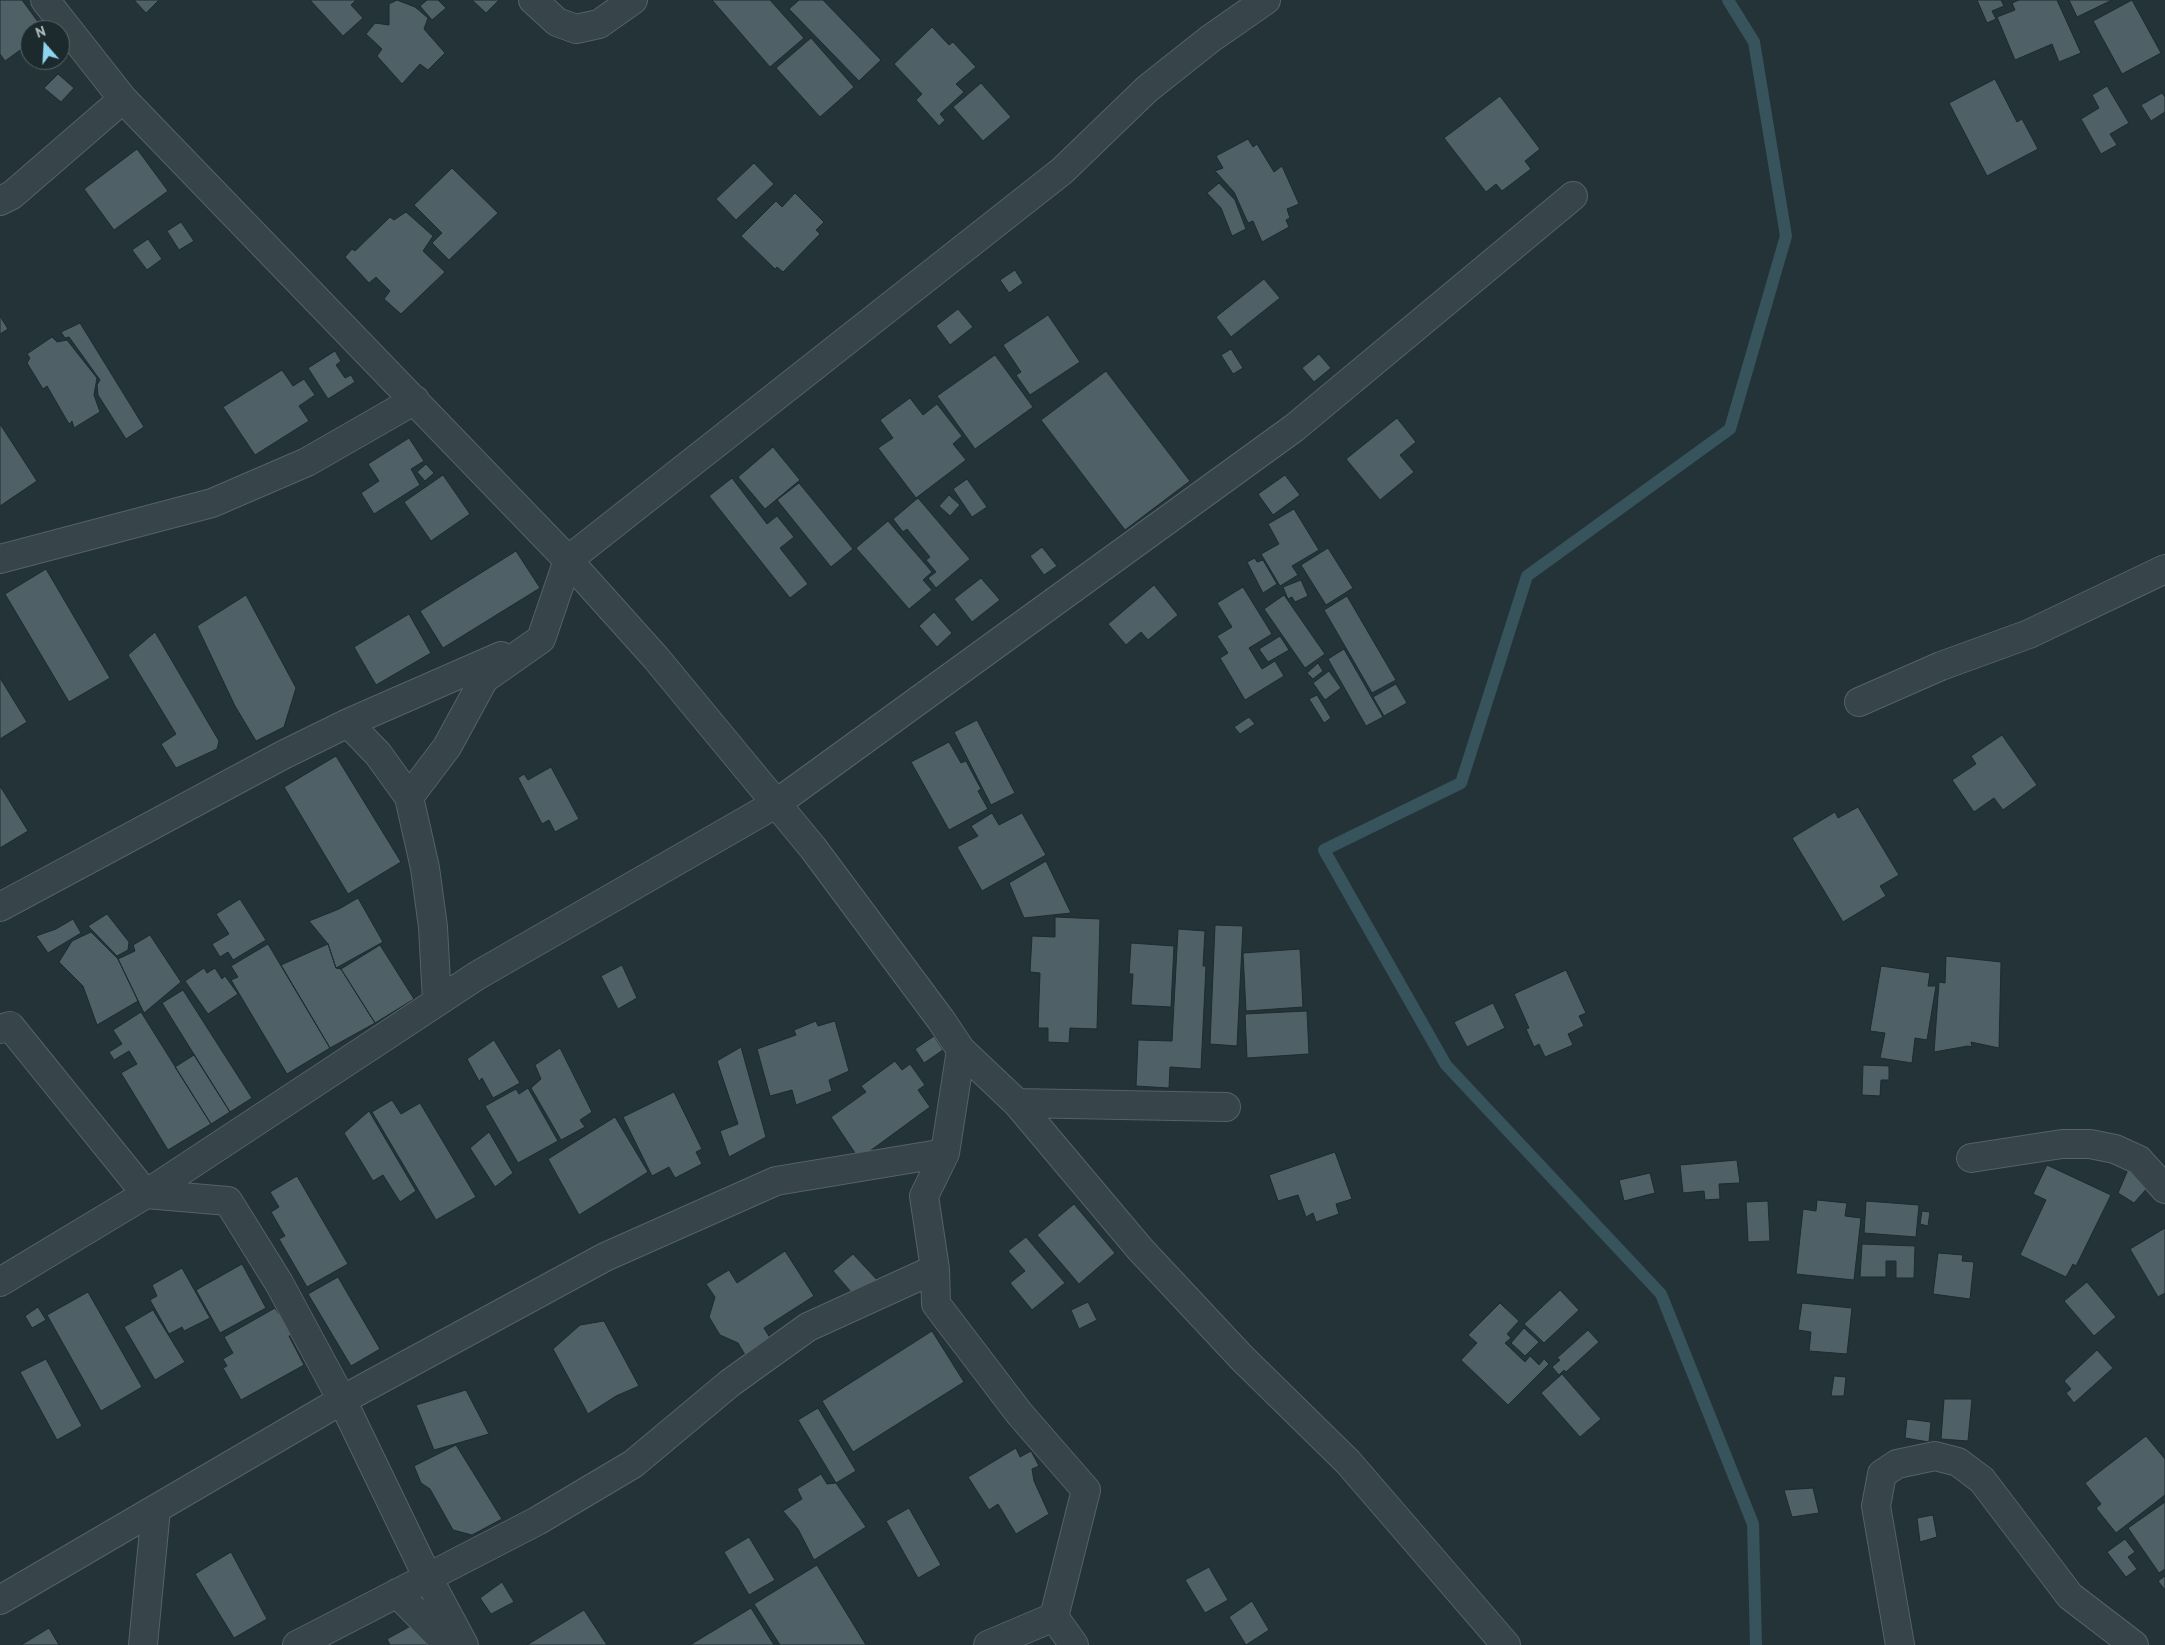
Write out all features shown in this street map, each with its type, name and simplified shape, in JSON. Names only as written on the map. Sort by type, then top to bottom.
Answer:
[{"type":"street","points":[[45,0],[123,98],[568,560],[656,658],[819,856],[942,1020],[961,1050],[1017,1103],[1140,1249],[1242,1358],[1354,1469],[1506,1645]]},
{"type":"street","points":[[533,0],[557,22],[576,30],[599,24],[633,0]]},
{"type":"street","points":[[409,796],[447,747],[484,679],[541,638],[568,560],[1062,171],[1147,88],[1210,39],[1266,0]]},
{"type":"street","points":[[0,201],[12,195],[123,98]]},
{"type":"street","points":[[0,1282],[146,1194],[478,975],[777,803],[1294,428],[1573,196]]},
{"type":"street","points":[[0,559],[212,503],[307,462],[415,400]]},
{"type":"street","points":[[1859,702],[1941,666],[2029,634],[2165,569]]},
{"type":"street","points":[[0,907],[283,755],[348,723],[541,638]]},
{"type":"street","points":[[348,723],[378,754],[409,796],[425,868],[433,927],[437,1001]]},
{"type":"street","points":[[3,1022],[146,1194],[228,1202],[280,1283],[342,1400],[427,1576],[464,1645]]},
{"type":"street","points":[[961,1050],[945,1153],[924,1196],[935,1269],[936,1304],[1019,1413],[1086,1490],[1054,1617],[1074,1645]]},
{"type":"street","points":[[1017,1103],[1226,1107]]},
{"type":"street","points":[[1971,1158],[2062,1144],[2090,1144],[2115,1149],[2139,1160],[2165,1189]]},
{"type":"street","points":[[0,1600],[342,1400],[605,1257],[776,1181],[945,1153]]},
{"type":"street","points":[[297,1645],[427,1576],[537,1521],[633,1464],[730,1383],[808,1327],[935,1269]]},
{"type":"street","points":[[1900,1645],[1876,1506],[1882,1474],[1897,1464],[1935,1456],[1958,1462],[1982,1480],[2070,1596],[2134,1645]]},
{"type":"street","points":[[143,1645],[156,1509]]},
{"type":"street","points":[[397,1593],[448,1645]]},
{"type":"street","points":[[988,1645],[1054,1617]]},
{"type":"building","points":[[0,0],[22,0],[37,20],[20,20],[20,50],[5,61],[0,54]]},
{"type":"building","points":[[134,0],[159,0],[146,13]]},
{"type":"building","points":[[310,0],[356,0],[351,5],[363,18],[343,36]]},
{"type":"building","points":[[397,0],[415,7],[428,18],[424,29],[445,53],[428,70],[420,64],[402,84],[377,56],[382,49],[366,34],[375,23],[389,25],[389,4]]},
{"type":"building","points":[[427,0],[438,0],[446,8],[432,20],[420,6]]},
{"type":"building","points":[[472,0],[499,0],[486,13]]},
{"type":"building","points":[[712,0],[770,0],[804,38],[770,67]]},
{"type":"building","points":[[799,0],[823,0],[881,60],[859,81],[789,9]]},
{"type":"building","points":[[1977,0],[2001,0],[2004,6],[1992,11],[1996,19],[1987,23]]},
{"type":"building","points":[[2019,0],[2057,0],[2081,53],[2059,62],[2052,44],[2015,60],[1997,17],[2015,10],[2012,3]]},
{"type":"building","points":[[2069,0],[2112,0],[2077,17]]},
{"type":"building","points":[[2132,0],[2161,53],[2122,74],[2093,21]]},
{"type":"building","points":[[932,27],[949,45],[953,42],[976,67],[956,84],[964,92],[940,114],[945,120],[939,126],[916,100],[922,94],[894,64]]},
{"type":"building","points":[[811,38],[854,87],[820,117],[776,68]]},
{"type":"building","points":[[58,74],[74,88],[61,102],[44,88]]},
{"type":"building","points":[[1995,79],[2017,122],[2022,119],[2038,149],[1987,176],[1949,103]]},
{"type":"building","points":[[981,83],[1011,117],[983,141],[953,107]]},
{"type":"building","points":[[2107,86],[2129,123],[2110,134],[2117,145],[2101,154],[2081,119],[2099,108],[2092,95]]},
{"type":"building","points":[[2162,93],[2165,97],[2165,112],[2151,121],[2141,105]]},
{"type":"building","points":[[1500,96],[1540,149],[1525,161],[1531,169],[1502,191],[1496,184],[1486,192],[1444,138]]},
{"type":"building","points":[[1248,139],[1253,147],[1257,144],[1274,172],[1282,166],[1299,204],[1287,209],[1290,218],[1286,220],[1289,227],[1262,242],[1253,221],[1248,223],[1234,192],[1215,171],[1223,168],[1216,156]]},
{"type":"building","points":[[137,149],[168,191],[114,230],[84,189]]},
{"type":"building","points":[[754,163],[774,184],[736,220],[716,199]]},
{"type":"building","points":[[452,168],[498,213],[449,260],[432,243],[442,233],[414,205]]},
{"type":"building","points":[[1219,183],[1235,200],[1246,229],[1232,236],[1221,208],[1207,193]]},
{"type":"building","points":[[795,193],[824,222],[816,230],[820,234],[783,272],[777,267],[775,269],[741,236],[776,201],[782,207]]},
{"type":"building","points":[[406,212],[433,236],[423,251],[445,272],[401,314],[384,299],[390,291],[376,277],[369,283],[345,257],[352,249],[355,251],[390,217],[394,220]]},
{"type":"building","points":[[181,222],[194,241],[179,250],[167,231]]},
{"type":"building","points":[[148,239],[162,259],[147,270],[132,250]]},
{"type":"building","points":[[1015,270],[1023,283],[1009,293],[1000,280]]},
{"type":"building","points":[[1264,279],[1280,298],[1231,337],[1216,317]]},
{"type":"building","points":[[958,309],[973,327],[950,345],[936,326]]},
{"type":"building","points":[[1048,315],[1080,362],[1030,395],[1016,375],[1021,372],[1003,345]]},
{"type":"building","points":[[0,316],[8,329],[0,334]]},
{"type":"building","points":[[80,323],[144,427],[126,439],[98,395],[97,385],[100,380],[69,337],[65,338],[61,332]]},
{"type":"building","points":[[52,337],[57,342],[67,340],[97,378],[94,395],[100,412],[74,428],[72,421],[69,424],[47,386],[43,389],[27,363],[30,358],[27,354]]},
{"type":"building","points":[[1231,349],[1243,368],[1233,374],[1221,355]]},
{"type":"building","points":[[335,351],[341,361],[336,365],[345,378],[351,375],[355,382],[328,399],[308,368]]},
{"type":"building","points":[[1319,354],[1331,368],[1314,382],[1302,368]]},
{"type":"building","points":[[995,355],[1033,407],[975,449],[937,396]]},
{"type":"building","points":[[282,370],[293,386],[304,379],[315,395],[299,406],[309,421],[255,455],[223,407]]},
{"type":"building","points":[[1106,371],[1190,481],[1125,530],[1041,420]]},
{"type":"building","points":[[910,398],[923,415],[937,404],[962,436],[953,444],[966,460],[916,498],[878,448],[893,438],[880,420]]},
{"type":"building","points":[[1397,418],[1416,442],[1400,455],[1414,472],[1380,500],[1346,459]]},
{"type":"building","points":[[0,424],[37,481],[0,506]]},
{"type":"building","points":[[409,438],[424,461],[411,469],[420,485],[374,514],[361,493],[379,481],[368,464]]},
{"type":"building","points":[[773,447],[800,480],[765,509],[738,477]]},
{"type":"building","points":[[426,464],[434,473],[425,481],[417,472]]},
{"type":"building","points":[[443,475],[470,514],[431,541],[404,502]]},
{"type":"building","points":[[1285,475],[1300,495],[1273,515],[1258,494]]},
{"type":"building","points":[[732,478],[767,524],[777,516],[794,537],[780,548],[808,584],[790,598],[709,496]]},
{"type":"building","points":[[967,479],[987,507],[972,517],[953,489]]},
{"type":"building","points":[[799,483],[853,549],[831,567],[777,500]]},
{"type":"building","points":[[949,495],[960,505],[950,516],[939,506]]},
{"type":"building","points":[[918,498],[970,559],[936,588],[928,578],[936,572],[926,560],[930,557],[907,529],[903,532],[893,519]]},
{"type":"building","points":[[1294,509],[1319,550],[1292,566],[1298,575],[1280,586],[1261,554],[1279,544],[1268,524]]},
{"type":"building","points":[[888,521],[932,572],[923,580],[932,590],[909,609],[856,548]]},
{"type":"building","points":[[1042,547],[1057,566],[1044,575],[1030,556]]},
{"type":"building","points":[[1328,548],[1353,588],[1326,605],[1301,565]]},
{"type":"building","points":[[516,551],[540,588],[443,648],[420,611]]},
{"type":"building","points":[[1255,558],[1257,562],[1263,560],[1277,584],[1263,593],[1247,562]]},
{"type":"building","points":[[46,569],[110,678],[69,702],[5,594]]},
{"type":"building","points":[[981,578],[1000,600],[972,622],[954,599]]},
{"type":"building","points":[[1301,580],[1308,596],[1295,602],[1292,597],[1288,599],[1283,587]]},
{"type":"building","points":[[1154,585],[1178,615],[1148,640],[1141,632],[1126,645],[1108,624]]},
{"type":"building","points":[[1243,587],[1272,634],[1249,648],[1262,669],[1275,661],[1284,676],[1245,700],[1220,658],[1228,653],[1217,636],[1232,627],[1217,603]]},
{"type":"building","points":[[246,595],[296,688],[284,727],[256,741],[235,706],[197,626]]},
{"type":"building","points":[[1284,595],[1325,654],[1305,668],[1264,609]]},
{"type":"building","points":[[1347,596],[1396,680],[1372,693],[1324,610]]},
{"type":"building","points":[[934,612],[952,633],[937,647],[919,626]]},
{"type":"building","points":[[409,614],[431,653],[376,685],[354,647]]},
{"type":"building","points":[[155,632],[219,741],[217,749],[176,768],[161,744],[176,734],[128,655]]},
{"type":"building","points":[[1280,636],[1289,650],[1268,662],[1259,649]]},
{"type":"building","points":[[1344,649],[1383,717],[1366,726],[1328,659]]},
{"type":"building","points":[[1318,663],[1323,671],[1313,679],[1307,673]]},
{"type":"building","points":[[1329,671],[1341,688],[1325,700],[1313,683]]},
{"type":"building","points":[[0,678],[27,722],[0,739]]},
{"type":"building","points":[[1396,684],[1407,703],[1384,716],[1373,697]]},
{"type":"building","points":[[1317,695],[1331,718],[1324,723],[1309,699]]},
{"type":"building","points":[[1249,717],[1255,724],[1240,734],[1234,727]]},
{"type":"building","points":[[977,720],[1015,793],[991,805],[954,732]]},
{"type":"building","points":[[2002,735],[2037,785],[2003,810],[1994,798],[1974,812],[1952,780],[1976,764],[1971,756]]},
{"type":"building","points":[[949,742],[961,763],[966,761],[981,789],[978,791],[988,809],[949,830],[911,762]]},
{"type":"building","points":[[336,756],[401,862],[348,894],[284,787]]},
{"type":"building","points":[[551,767],[579,819],[555,832],[549,820],[542,824],[518,778],[524,774],[528,780]]},
{"type":"building","points":[[0,786],[28,831],[0,848]]},
{"type":"building","points":[[1858,807],[1899,875],[1880,886],[1886,896],[1843,922],[1792,838],[1835,812],[1838,818]]},
{"type":"building","points":[[992,813],[999,825],[1022,813],[1046,855],[982,891],[957,847],[978,836],[971,826]]},
{"type":"building","points":[[1046,861],[1071,913],[1024,918],[1009,883]]},
{"type":"building","points":[[358,898],[383,942],[336,968],[328,944],[309,921],[339,909]]},
{"type":"building","points":[[240,899],[266,940],[233,960],[228,952],[220,957],[212,944],[229,934],[216,914]]},
{"type":"building","points":[[107,914],[129,942],[128,950],[117,956],[88,926]]},
{"type":"building","points":[[1055,917],[1100,919],[1097,1029],[1070,1028],[1069,1043],[1048,1042],[1048,1028],[1038,1028],[1040,973],[1030,972],[1032,936],[1055,937]]},
{"type":"building","points":[[73,919],[81,933],[48,953],[36,936],[56,929]]},
{"type":"building","points":[[1215,925],[1243,926],[1237,1046],[1210,1044]]},
{"type":"building","points":[[1178,929],[1205,931],[1203,966],[1206,966],[1201,1069],[1170,1067],[1169,1088],[1136,1086],[1138,1040],[1172,1041]]},
{"type":"building","points":[[91,932],[118,959],[138,1001],[97,1025],[83,986],[59,962],[72,941]]},
{"type":"building","points":[[150,935],[181,982],[144,1013],[118,959],[135,951],[133,945]]},
{"type":"building","points":[[1131,943],[1174,946],[1171,1007],[1131,1005],[1133,974],[1129,974]]},
{"type":"building","points":[[268,944],[330,1048],[287,1074],[231,980],[238,977],[231,966]]},
{"type":"building","points":[[328,944],[336,968],[341,969],[375,1023],[330,1048],[281,965]]},
{"type":"building","points":[[380,945],[414,999],[375,1023],[341,969]]},
{"type":"building","points":[[1300,949],[1303,1007],[1246,1011],[1243,953]]},
{"type":"building","points":[[1946,956],[2001,962],[1999,1048],[1971,1042],[1972,1047],[1968,1046],[1934,1052],[1939,982],[1945,983]]},
{"type":"building","points":[[622,965],[637,998],[618,1009],[601,976]]},
{"type":"building","points":[[1881,966],[1930,973],[1928,986],[1936,986],[1927,1040],[1915,1038],[1912,1063],[1880,1058],[1885,1033],[1870,1031]]},
{"type":"building","points":[[204,968],[207,973],[215,968],[222,979],[225,976],[238,994],[208,1014],[185,981]]},
{"type":"building","points":[[1566,970],[1586,1013],[1579,1016],[1584,1026],[1568,1034],[1573,1045],[1545,1057],[1539,1044],[1534,1047],[1526,1029],[1529,1028],[1514,994]]},
{"type":"building","points":[[183,990],[252,1098],[230,1112],[162,1003]]},
{"type":"building","points":[[1493,1003],[1505,1028],[1467,1047],[1454,1022]]},
{"type":"building","points":[[1307,1011],[1309,1054],[1247,1058],[1245,1014]]},
{"type":"building","points":[[141,1012],[211,1124],[168,1150],[121,1073],[137,1064],[129,1051],[114,1060],[109,1052],[122,1044],[113,1030]]},
{"type":"building","points":[[816,1021],[818,1026],[835,1021],[849,1071],[829,1080],[832,1091],[796,1105],[792,1090],[770,1096],[757,1049],[796,1035],[794,1030]]},
{"type":"building","points":[[934,1036],[943,1050],[924,1063],[915,1049]]},
{"type":"building","points":[[494,1040],[520,1083],[493,1098],[482,1078],[479,1081],[467,1059]]},
{"type":"building","points":[[741,1047],[766,1137],[729,1157],[720,1131],[738,1124],[717,1061]]},
{"type":"building","points":[[560,1048],[592,1112],[580,1120],[585,1127],[561,1140],[531,1088],[541,1079],[535,1065]]},
{"type":"building","points":[[194,1055],[230,1112],[211,1124],[175,1067]]},
{"type":"building","points":[[895,1061],[902,1070],[910,1064],[925,1085],[918,1090],[930,1107],[859,1159],[831,1117],[866,1092],[861,1086]]},
{"type":"building","points":[[1863,1065],[1889,1066],[1889,1080],[1881,1080],[1880,1096],[1862,1095]]},
{"type":"building","points":[[528,1088],[558,1141],[518,1163],[485,1106],[516,1089],[519,1094]]},
{"type":"building","points":[[674,1092],[702,1149],[696,1152],[702,1164],[675,1178],[669,1167],[652,1176],[623,1117]]},
{"type":"building","points":[[392,1100],[401,1114],[420,1103],[476,1197],[436,1220],[372,1112]]},
{"type":"building","points":[[369,1111],[416,1191],[400,1202],[383,1175],[373,1181],[344,1133]]},
{"type":"building","points":[[615,1117],[648,1172],[579,1215],[548,1159]]},
{"type":"building","points":[[489,1132],[513,1173],[495,1187],[470,1148]]},
{"type":"building","points":[[1335,1152],[1352,1199],[1336,1204],[1339,1214],[1316,1222],[1313,1213],[1306,1217],[1298,1195],[1278,1201],[1269,1175]]},
{"type":"building","points":[[1737,1160],[1740,1183],[1719,1184],[1720,1199],[1705,1200],[1704,1191],[1683,1193],[1680,1165]]},
{"type":"building","points":[[2047,1165],[2111,1195],[2076,1266],[2073,1264],[2066,1277],[2020,1255],[2046,1200],[2033,1194]]},
{"type":"building","points":[[2130,1165],[2149,1186],[2134,1203],[2118,1193]]},
{"type":"building","points":[[1650,1173],[1655,1193],[1624,1201],[1619,1180]]},
{"type":"building","points":[[297,1176],[348,1264],[307,1287],[279,1239],[285,1236],[271,1212],[279,1207],[270,1192]]},
{"type":"building","points":[[1817,1200],[1847,1203],[1845,1216],[1861,1218],[1854,1280],[1796,1274],[1803,1209],[1816,1211]]},
{"type":"building","points":[[1768,1201],[1770,1241],[1748,1242],[1746,1202]]},
{"type":"building","points":[[1866,1201],[1919,1205],[1916,1237],[1864,1233]]},
{"type":"building","points":[[1074,1204],[1115,1253],[1079,1284],[1037,1235]]},
{"type":"building","points":[[1922,1211],[1930,1212],[1928,1226],[1920,1224]]},
{"type":"building","points":[[2165,1228],[2165,1293],[2158,1297],[2130,1249]]},
{"type":"building","points":[[1026,1237],[1065,1283],[1032,1310],[1010,1283],[1025,1271],[1008,1251]]},
{"type":"building","points":[[1862,1244],[1915,1246],[1914,1278],[1896,1278],[1896,1261],[1886,1261],[1886,1277],[1860,1277]]},
{"type":"building","points":[[785,1251],[814,1296],[764,1328],[770,1338],[747,1358],[738,1343],[720,1335],[709,1317],[715,1297],[706,1284],[729,1270],[737,1283]]},
{"type":"building","points":[[1938,1253],[1963,1255],[1962,1261],[1974,1262],[1970,1299],[1933,1294]]},
{"type":"building","points":[[853,1254],[879,1282],[857,1299],[833,1271]]},
{"type":"building","points":[[242,1264],[266,1308],[220,1333],[196,1290]]},
{"type":"building","points":[[182,1268],[210,1318],[184,1331],[182,1327],[169,1334],[150,1300],[157,1296],[152,1285]]},
{"type":"building","points":[[338,1277],[380,1349],[351,1366],[308,1294]]},
{"type":"building","points":[[2087,1282],[2116,1317],[2094,1336],[2064,1301]]},
{"type":"building","points":[[1560,1290],[1579,1310],[1544,1343],[1524,1324]]},
{"type":"building","points":[[88,1292],[142,1387],[101,1411],[47,1315]]},
{"type":"building","points":[[1088,1302],[1097,1320],[1079,1329],[1071,1310]]},
{"type":"building","points":[[1500,1303],[1519,1321],[1507,1334],[1511,1338],[1505,1343],[1525,1362],[1530,1356],[1539,1365],[1544,1359],[1549,1364],[1508,1405],[1461,1360],[1477,1343],[1468,1335]]},
{"type":"building","points":[[1802,1303],[1852,1308],[1847,1354],[1809,1351],[1811,1332],[1798,1330]]},
{"type":"building","points":[[38,1307],[46,1320],[32,1328],[25,1316]]},
{"type":"building","points":[[275,1308],[279,1314],[288,1310],[299,1331],[289,1336],[304,1365],[241,1400],[223,1368],[227,1366],[223,1359],[233,1353],[224,1337]]},
{"type":"building","points":[[153,1310],[185,1362],[155,1380],[124,1327]]},
{"type":"building","points":[[604,1321],[639,1386],[616,1396],[588,1414],[553,1349],[580,1325]]},
{"type":"building","points":[[1524,1328],[1539,1342],[1525,1356],[1511,1343]]},
{"type":"building","points":[[1588,1330],[1599,1342],[1566,1372],[1564,1370],[1559,1375],[1552,1367],[1560,1360],[1557,1358]]},
{"type":"building","points":[[932,1331],[964,1382],[853,1452],[822,1401]]},
{"type":"building","points":[[2097,1350],[2113,1368],[2074,1403],[2066,1393],[2071,1389],[2064,1381]]},
{"type":"building","points":[[46,1359],[82,1426],[57,1440],[20,1372]]},
{"type":"building","points":[[1562,1374],[1601,1419],[1580,1437],[1541,1393]]},
{"type":"building","points":[[1834,1376],[1846,1377],[1844,1396],[1831,1396]]},
{"type":"building","points":[[466,1390],[489,1434],[434,1450],[416,1405]]},
{"type":"building","points":[[1944,1399],[1972,1399],[1968,1441],[1941,1439]]},
{"type":"building","points":[[818,1408],[856,1471],[836,1483],[798,1420]]},
{"type":"building","points":[[1907,1419],[1931,1422],[1929,1442],[1905,1438]]},
{"type":"building","points":[[2146,1436],[2165,1459],[2165,1495],[2116,1533],[2096,1508],[2101,1504],[2085,1483]]},
{"type":"building","points":[[456,1445],[502,1519],[472,1535],[453,1530],[430,1489],[421,1483],[414,1466]]},
{"type":"building","points":[[1016,1448],[1020,1457],[1031,1451],[1039,1466],[1032,1469],[1034,1481],[1049,1514],[1016,1534],[998,1504],[989,1510],[968,1477]]},
{"type":"building","points":[[821,1474],[827,1484],[836,1483],[866,1527],[814,1560],[798,1529],[783,1511],[802,1499],[797,1489]]},
{"type":"building","points":[[1813,1488],[1819,1513],[1792,1517],[1784,1490]]},
{"type":"building","points":[[2165,1502],[2165,1569],[2159,1573],[2128,1528]]},
{"type":"building","points":[[909,1508],[941,1565],[918,1578],[886,1521]]},
{"type":"building","points":[[1933,1515],[1937,1537],[1920,1542],[1917,1518]]},
{"type":"building","points":[[749,1537],[775,1580],[749,1595],[724,1552]]},
{"type":"building","points":[[2125,1539],[2135,1552],[2128,1557],[2137,1569],[2126,1577],[2107,1552]]},
{"type":"building","points":[[231,1552],[267,1619],[234,1638],[195,1574]]},
{"type":"building","points":[[817,1565],[866,1645],[780,1645],[754,1604]]},
{"type":"building","points":[[1209,1567],[1228,1600],[1205,1613],[1185,1580]]},
{"type":"building","points":[[2165,1576],[2165,1590],[2158,1581]]},
{"type":"building","points":[[502,1582],[514,1602],[491,1614],[480,1598]]},
{"type":"building","points":[[1252,1601],[1269,1630],[1246,1645],[1229,1617]]},
{"type":"building","points":[[751,1608],[774,1645],[690,1645]]},
{"type":"building","points":[[584,1610],[607,1645],[527,1645]]},
{"type":"building","points":[[418,1622],[430,1645],[390,1645],[387,1639]]},
{"type":"building","points":[[49,1628],[59,1645],[21,1645]]},
{"type":"waterway","points":[[1728,0],[1754,42],[1786,236],[1730,429],[1527,576],[1461,783],[1324,850],[1446,1065],[1661,1294],[1753,1524],[1756,1645]]}]
